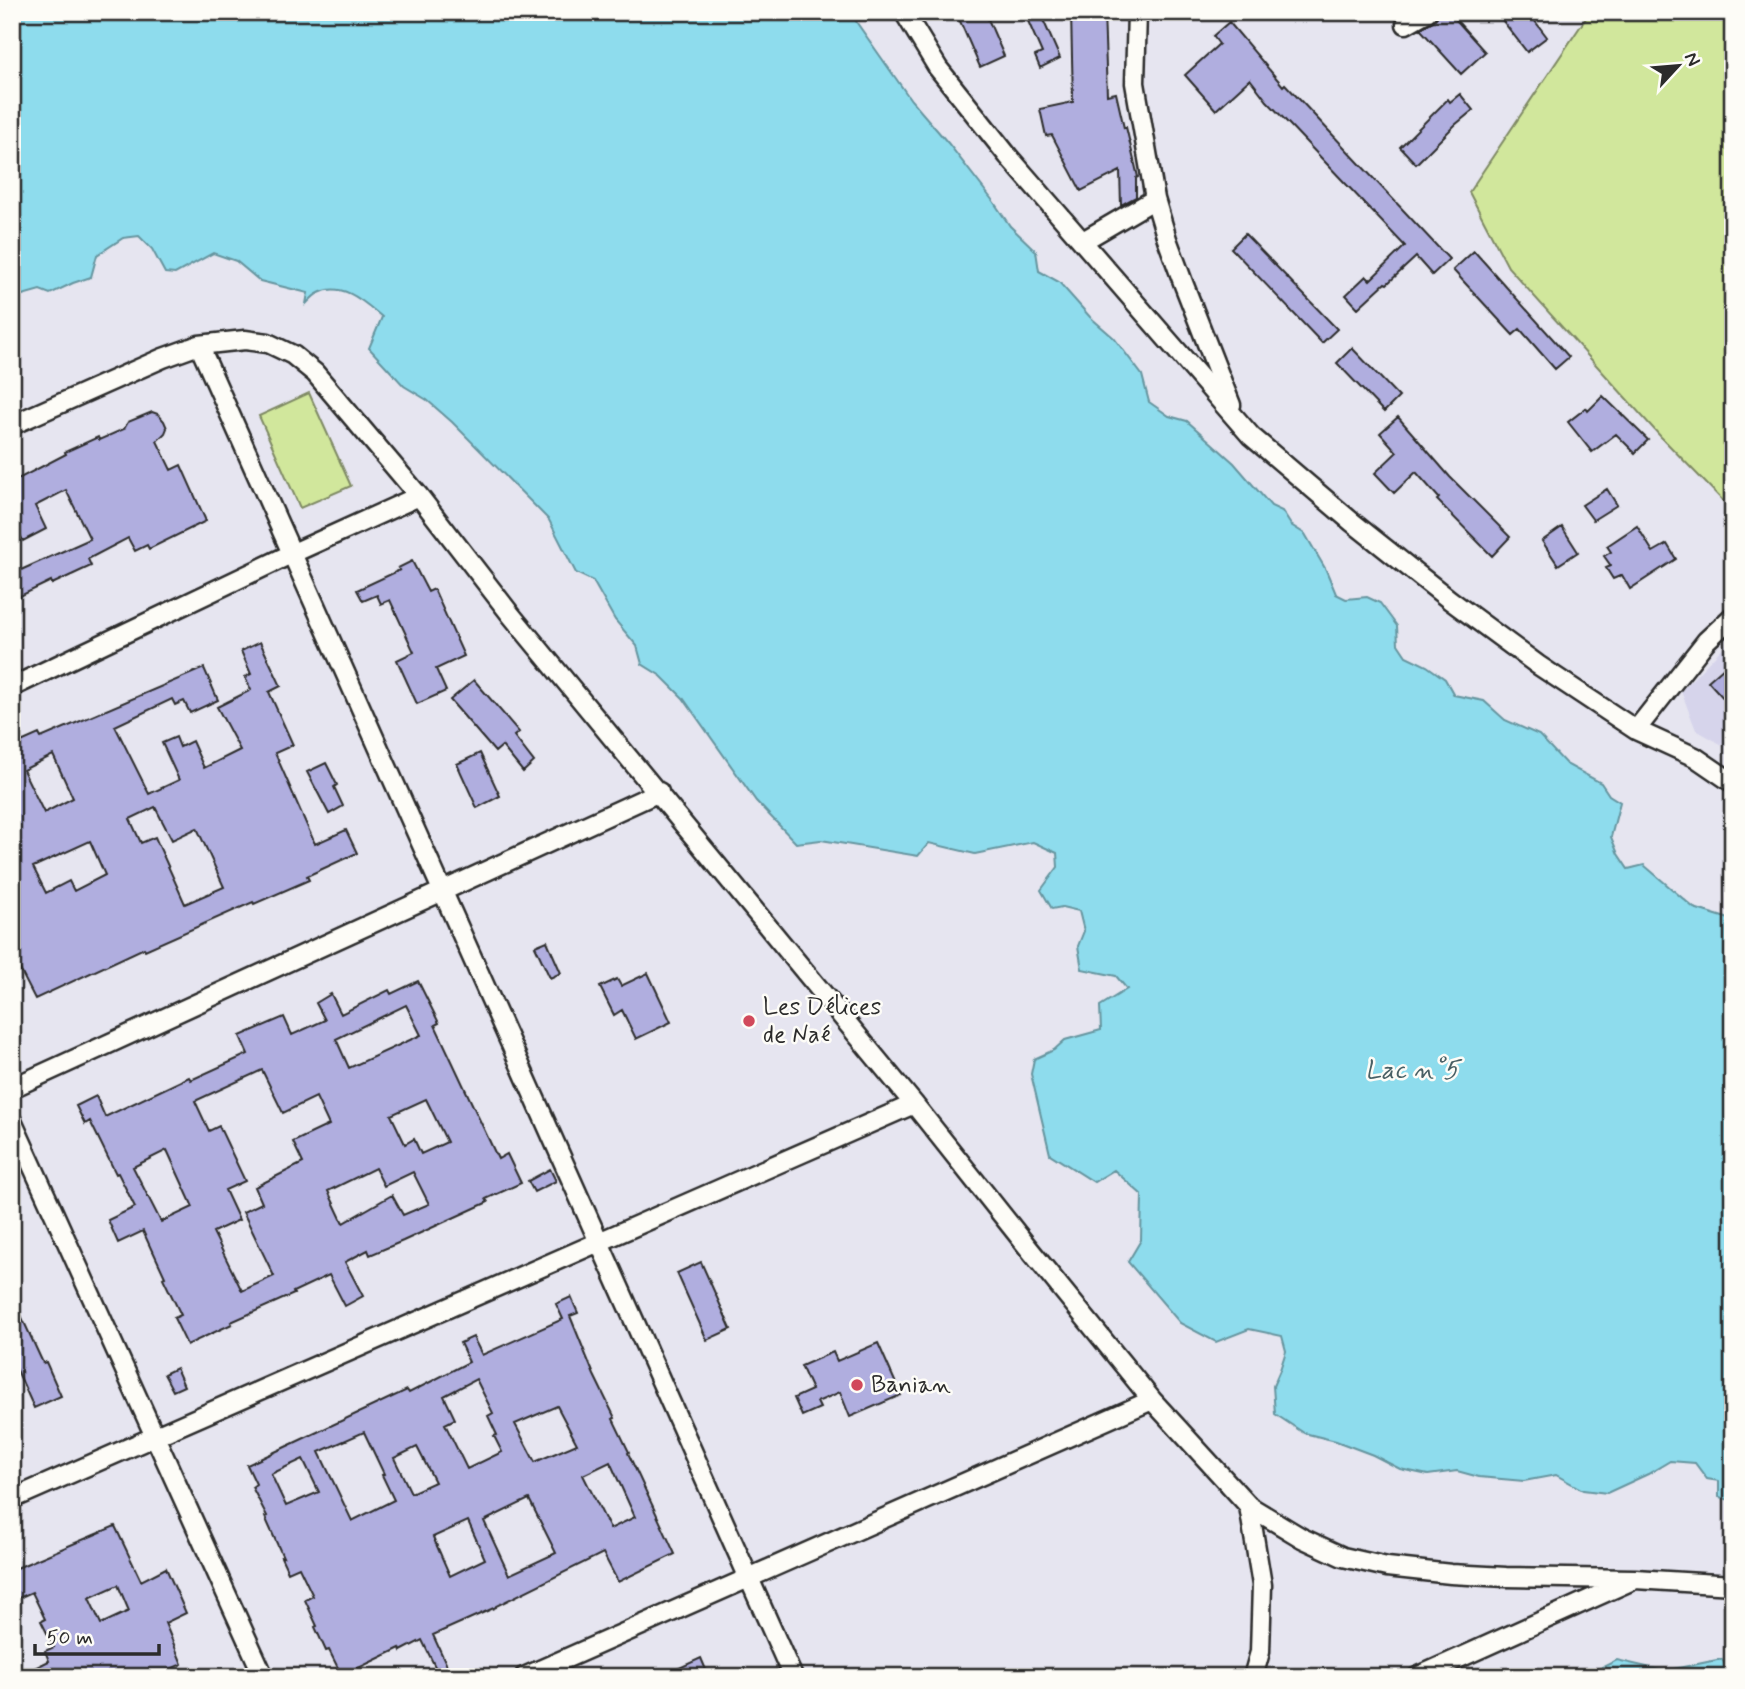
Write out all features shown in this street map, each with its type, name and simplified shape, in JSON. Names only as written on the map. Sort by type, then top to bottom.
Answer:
[{"type":"street","points":[[904,12],[938,68],[1008,156],[1251,436],[1352,522],[1450,600],[1538,665],[1636,730],[1695,757],[1733,783]]},
{"type":"street","points":[[1137,12],[1135,83],[1155,199],[1167,239],[1237,422]]},
{"type":"street","points":[[1406,24],[1427,12]]},
{"type":"street","points":[[1083,241],[1155,199]]},
{"type":"street","points":[[12,425],[163,358],[199,345],[245,340],[268,343],[293,355],[315,373],[419,496],[511,615],[914,1104],[1152,1400],[1249,1506],[1302,1538],[1343,1558],[1387,1567],[1492,1577],[1634,1579],[1733,1585]]},
{"type":"street","points":[[199,345],[793,1677]]},
{"type":"street","points":[[12,687],[419,496]]},
{"type":"street","points":[[1636,730],[1706,641],[1733,616]]},
{"type":"street","points":[[12,1088],[659,792]]},
{"type":"street","points":[[12,1499],[914,1104]]},
{"type":"street","points":[[12,1121],[264,1677]]},
{"type":"street","points":[[532,1675],[1152,1400]]},
{"type":"street","points":[[1249,1506],[1262,1585],[1260,1652],[1253,1677]]},
{"type":"street","points":[[1417,1677],[1634,1579]]},
{"type":"shaded area","points":[[1733,637],[1733,751],[1696,730],[1681,691]]},
{"type":"green space","points":[[1590,12],[1733,12],[1733,511],[1661,437],[1508,267],[1469,192]]},
{"type":"green space","points":[[309,393],[351,486],[300,508],[259,416]]},
{"type":"water","name":"Lac n°5","points":[[12,12],[852,12],[911,100],[948,143],[1010,226],[1036,251],[1039,271],[1059,282],[1090,317],[1114,338],[1142,375],[1149,402],[1169,416],[1187,421],[1234,463],[1271,506],[1282,511],[1291,525],[1305,534],[1326,570],[1336,594],[1346,599],[1367,597],[1380,603],[1397,626],[1398,644],[1406,656],[1445,679],[1454,695],[1484,701],[1505,720],[1539,735],[1566,764],[1601,783],[1609,795],[1620,802],[1611,837],[1628,869],[1644,865],[1694,908],[1733,922],[1733,1501],[1719,1497],[1719,1481],[1707,1479],[1695,1463],[1670,1461],[1607,1493],[1583,1490],[1556,1475],[1524,1481],[1479,1477],[1457,1471],[1428,1475],[1400,1469],[1336,1441],[1304,1433],[1275,1414],[1273,1386],[1286,1351],[1282,1336],[1249,1329],[1216,1342],[1180,1323],[1128,1262],[1141,1240],[1142,1195],[1114,1170],[1094,1182],[1050,1154],[1031,1074],[1034,1059],[1054,1050],[1065,1040],[1101,1030],[1100,1006],[1127,989],[1116,976],[1082,969],[1078,946],[1084,931],[1079,911],[1062,907],[1052,909],[1041,890],[1058,867],[1057,853],[1033,842],[975,854],[929,843],[918,856],[821,840],[796,843],[756,801],[683,698],[661,676],[642,664],[637,646],[615,620],[593,581],[576,573],[549,520],[452,422],[427,400],[404,386],[369,348],[382,317],[353,295],[328,290],[317,294],[306,304],[308,293],[260,281],[236,261],[213,253],[175,274],[165,273],[152,249],[139,236],[123,238],[97,255],[91,277],[50,294],[40,290],[12,298]]},
{"type":"water","points":[[1722,1659],[1732,1677],[1583,1677],[1617,1660],[1664,1671]]},
{"type":"building","points":[[956,12],[985,12],[1004,56],[980,67]]},
{"type":"building","points":[[1071,12],[1104,12],[1107,95],[1116,93],[1138,177],[1136,197],[1121,205],[1120,171],[1081,191],[1052,135],[1046,136],[1040,109],[1073,102]]},
{"type":"building","points":[[1438,12],[1449,12],[1485,52],[1461,74],[1420,29],[1433,21]]},
{"type":"building","points":[[1496,12],[1528,12],[1547,37],[1527,52]]},
{"type":"building","points":[[1041,15],[1060,58],[1040,68],[1035,56],[1042,53],[1028,21]]},
{"type":"building","points":[[1229,22],[1283,86],[1285,84],[1449,259],[1432,275],[1416,257],[1358,308],[1346,295],[1366,276],[1370,280],[1405,246],[1267,101],[1250,79],[1216,110],[1185,75],[1219,44],[1213,36]]},
{"type":"building","points":[[1460,94],[1473,110],[1416,164],[1400,147],[1448,99],[1450,102]]},
{"type":"building","points":[[1245,234],[1337,329],[1322,343],[1231,248]]},
{"type":"building","points":[[1474,251],[1569,357],[1555,369],[1520,329],[1513,335],[1453,270]]},
{"type":"building","points":[[1352,348],[1399,397],[1384,412],[1337,363]]},
{"type":"building","points":[[1603,396],[1648,440],[1635,453],[1616,434],[1592,452],[1568,422],[1586,408],[1588,411]]},
{"type":"building","points":[[152,412],[158,414],[167,428],[157,441],[171,470],[181,465],[206,521],[149,549],[147,545],[135,551],[128,538],[88,559],[91,566],[12,600],[12,574],[90,539],[66,490],[35,506],[46,529],[23,541],[12,519],[12,482],[66,454],[65,452],[124,429],[128,422]]},
{"type":"building","points":[[1398,417],[1450,477],[1510,537],[1492,556],[1437,500],[1439,498],[1416,472],[1394,493],[1375,473],[1397,452],[1380,433]]},
{"type":"building","points":[[1607,489],[1617,505],[1593,520],[1582,505]]},
{"type":"building","points":[[1637,526],[1653,552],[1667,544],[1676,559],[1630,589],[1622,575],[1613,579],[1606,568],[1611,566],[1604,556],[1611,552],[1607,546]]},
{"type":"building","points":[[1562,527],[1578,552],[1558,565],[1542,541]]},
{"type":"building","points":[[412,561],[428,592],[434,589],[464,656],[436,669],[446,691],[417,704],[397,660],[414,652],[390,600],[381,604],[377,595],[363,601],[357,590],[400,570],[398,568]]},
{"type":"building","points":[[260,642],[281,686],[269,692],[293,745],[275,753],[315,844],[346,830],[357,853],[307,876],[309,880],[145,950],[144,948],[35,999],[12,954],[12,746],[39,734],[41,738],[204,668],[218,700],[190,713],[184,701],[175,705],[172,699],[115,726],[149,794],[179,780],[162,743],[176,737],[180,747],[192,741],[204,768],[240,750],[217,707],[251,690],[245,677],[251,674],[241,651]],"holes":[[[53,755],[73,798],[44,813],[23,770]],[[155,807],[172,840],[197,828],[224,887],[185,904],[155,837],[141,843],[130,819]],[[90,841],[105,875],[74,891],[69,881],[46,893],[33,867]]]},
{"type":"building","points":[[1733,659],[1733,709],[1708,681]]},
{"type":"building","points":[[474,680],[519,732],[514,736],[534,762],[523,772],[502,746],[495,752],[450,700]]},
{"type":"building","points":[[480,753],[500,796],[477,808],[457,764]]},
{"type":"building","points":[[326,763],[337,785],[334,787],[343,806],[329,814],[307,772]]},
{"type":"building","points":[[547,941],[561,973],[550,978],[535,946]]},
{"type":"building","points":[[648,973],[671,1022],[636,1039],[622,1010],[614,1015],[600,987],[617,979],[621,986]]},
{"type":"building","points":[[418,981],[439,1023],[435,1025],[498,1159],[507,1154],[521,1183],[486,1199],[488,1202],[403,1241],[370,1255],[368,1250],[345,1262],[363,1296],[345,1306],[329,1275],[187,1345],[174,1318],[181,1315],[143,1231],[118,1243],[108,1220],[135,1207],[90,1121],[85,1124],[76,1106],[96,1096],[105,1117],[189,1077],[191,1080],[248,1054],[240,1036],[284,1017],[292,1035],[325,1020],[316,1003],[331,994],[341,1014],[389,990],[391,994]],"holes":[[[406,1005],[421,1035],[349,1068],[336,1039]],[[262,1070],[283,1113],[316,1097],[329,1125],[293,1142],[303,1163],[255,1187],[262,1203],[243,1212],[274,1276],[242,1291],[213,1232],[239,1220],[225,1190],[245,1181],[219,1126],[209,1131],[195,1101]],[[426,1099],[447,1142],[421,1154],[414,1139],[405,1144],[391,1115]],[[167,1150],[193,1207],[161,1222],[133,1167]],[[375,1168],[384,1186],[413,1172],[429,1204],[403,1215],[392,1195],[343,1223],[328,1191]]]},
{"type":"building","points":[[550,1169],[556,1181],[534,1192],[528,1181]]},
{"type":"building","points":[[701,1262],[731,1329],[707,1340],[677,1273]]},
{"type":"building","points":[[12,1296],[61,1396],[34,1408],[12,1359]]},
{"type":"building","points":[[571,1297],[578,1313],[570,1316],[628,1453],[675,1554],[618,1582],[603,1553],[496,1607],[433,1635],[449,1670],[439,1675],[422,1640],[342,1676],[315,1627],[317,1626],[305,1600],[313,1596],[299,1567],[288,1572],[281,1557],[265,1517],[267,1516],[252,1487],[256,1484],[247,1465],[407,1390],[409,1393],[469,1362],[460,1343],[473,1337],[482,1355],[563,1319],[556,1304]],"holes":[[[476,1379],[493,1413],[488,1416],[502,1452],[467,1469],[445,1424],[455,1419],[444,1396]],[[557,1406],[577,1444],[535,1462],[515,1424]],[[364,1432],[394,1500],[352,1521],[319,1452]],[[417,1447],[435,1482],[411,1493],[394,1458]],[[303,1459],[319,1492],[286,1506],[271,1474]],[[610,1462],[635,1517],[610,1529],[583,1475]],[[529,1499],[556,1553],[509,1575],[484,1521]],[[468,1521],[485,1559],[450,1576],[433,1537]]]},
{"type":"building","points":[[878,1343],[901,1395],[850,1417],[840,1392],[817,1402],[820,1408],[802,1416],[794,1398],[812,1390],[801,1366],[833,1352],[837,1361]]},
{"type":"building","points":[[176,1368],[184,1386],[173,1391],[164,1374]]},
{"type":"building","points":[[115,1526],[141,1581],[166,1568],[186,1613],[165,1623],[182,1664],[153,1677],[16,1677],[49,1661],[45,1651],[54,1647],[41,1621],[45,1619],[32,1592],[12,1601],[12,1570]],"holes":[[[118,1585],[129,1611],[101,1624],[89,1598]]]},
{"type":"building","points":[[701,1658],[709,1677],[660,1677]]},
{"type":"place","name":"Les Délices de Naé","points":[[749,1021]]},
{"type":"place","name":"Banian","points":[[857,1385]]}]
